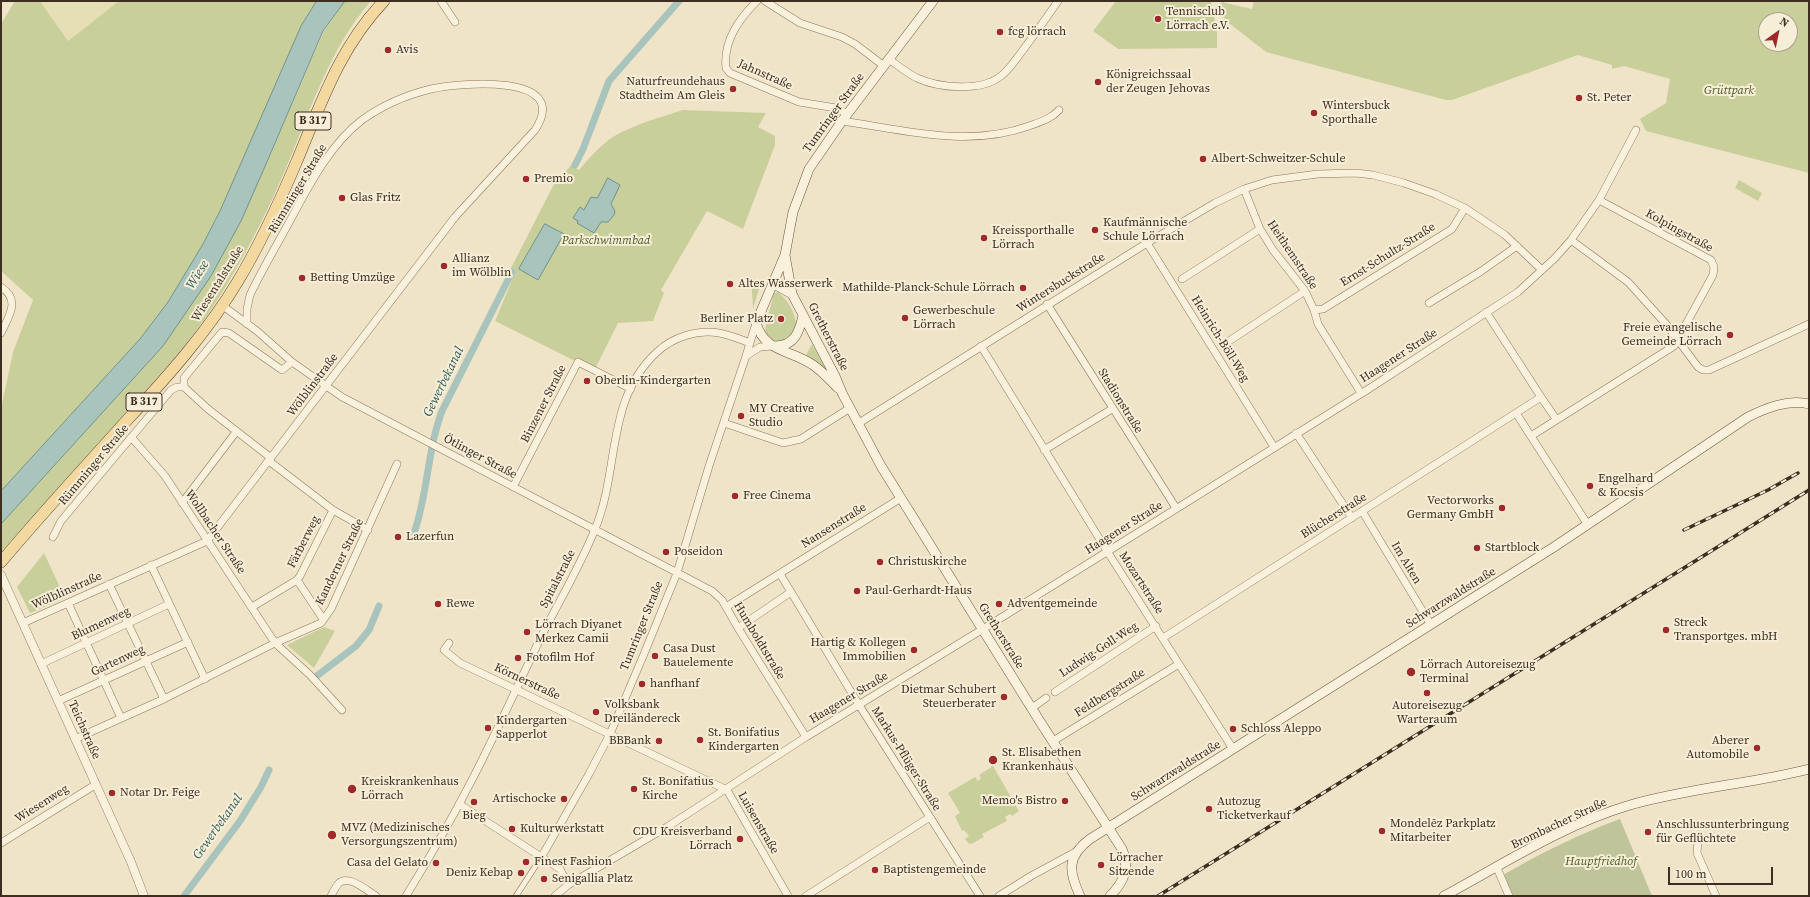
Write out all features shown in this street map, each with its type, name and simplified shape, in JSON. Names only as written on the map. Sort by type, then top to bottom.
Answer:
[{"type":"main road","name":"Wiesentalstraße","points":[[1,562],[154,391],[191,347],[222,306],[256,249],[275,211],[340,62],[355,38],[384,1]]},
{"type":"main road","name":"Tumringer Straße","points":[[756,322],[774,284],[785,255],[790,224],[803,183],[817,156],[933,1]]},
{"type":"main road","name":"Tumringer Straße","points":[[785,255],[792,294]]},
{"type":"main road","points":[[774,284],[792,294]]},
{"type":"main road","name":"Gretherstraße","points":[[792,294],[850,408],[901,498],[1122,849],[1126,865],[1123,879],[1110,896]]},
{"type":"main road","points":[[756,322],[763,338],[772,346],[786,345],[791,342],[799,331],[803,316]]},
{"type":"main road","name":"Gretherstraße","points":[[772,346],[789,352],[814,365],[842,393]]},
{"type":"main road","name":"Schwarzwaldstraße","points":[[1079,850],[1090,839],[1588,525],[1748,417],[1768,408],[1787,403],[1809,404]]},
{"type":"main road","name":"Brombacher Straße","points":[[1444,896],[1576,826],[1629,806],[1674,794],[1809,770]]},
{"type":"main road","points":[[1079,850],[1073,860],[1071,873],[1080,896]]},
{"type":"street","points":[[441,1],[455,22]]},
{"type":"street","name":"Jahnstraße","points":[[757,1],[743,14],[729,38],[726,68],[730,73],[799,102],[836,108],[845,117],[958,137],[979,137],[1000,134],[1043,121],[1054,115],[1059,110]]},
{"type":"street","points":[[765,1],[800,23],[842,37],[915,77],[923,80],[963,87],[974,87],[987,84],[997,79],[1008,70],[1058,1]]},
{"type":"street","name":"Rümminger Straße","points":[[247,324],[247,309],[250,295],[264,268],[328,156],[339,141],[362,121],[386,104],[431,89],[462,84],[493,84],[526,89]]},
{"type":"street","name":"Wölblinstraße","points":[[24,623],[207,541],[455,217],[535,130],[542,116],[541,106],[535,94],[526,89]]},
{"type":"street","name":"Haagener Straße","points":[[555,896],[568,885],[727,790],[806,737],[983,629],[1361,393],[1518,292],[1571,240],[1599,200],[1636,130]]},
{"type":"street","name":"Wintersbuckstraße","points":[[859,423],[1047,304],[1147,243],[1244,189],[1272,180],[1305,175],[1360,174],[1373,175],[1404,183],[1435,194],[1465,208],[1492,226],[1517,246],[1542,270]]},
{"type":"street","name":"Heithemstraße","points":[[1244,189],[1260,229],[1273,250],[1305,291],[1314,310],[1318,324],[1361,393]]},
{"type":"street","name":"Kolpingstraße","points":[[1531,436],[1674,346],[1713,275],[1714,267],[1711,260],[1599,200]]},
{"type":"street","name":"Ernst-Schultz-Straße","points":[[1314,310],[1323,309],[1452,228],[1465,208]]},
{"type":"street","points":[[1182,279],[1260,229]]},
{"type":"street","points":[[1571,240],[1628,282],[1654,310],[1698,367],[1703,370],[1709,370],[1809,324]]},
{"type":"street","name":"Heinrich-Böll-Weg","points":[[1147,243],[1274,446]]},
{"type":"street","points":[[1429,303],[1480,272],[1517,246]]},
{"type":"street","points":[[1,287],[10,294],[12,302],[11,311],[1,333]]},
{"type":"street","points":[[1223,345],[1305,291]]},
{"type":"street","name":"Stadionstraße","points":[[1047,304],[1176,508]]},
{"type":"street","name":"Ötlinger Straße","points":[[222,306],[326,387],[428,443],[677,573]]},
{"type":"street","points":[[1486,312],[1556,419]]},
{"type":"street","name":"Tumringer Straße","points":[[516,896],[522,889],[542,856],[610,734],[677,573],[709,466],[756,322]]},
{"type":"street","points":[[292,362],[282,370],[229,333],[224,332],[220,334],[184,378],[184,387],[236,432],[333,510],[368,530]]},
{"type":"street","name":"Spitalstraße","points":[[406,896],[459,804],[595,530],[604,505],[619,418],[631,389],[642,370],[657,352],[674,340],[698,333],[720,333],[750,343]]},
{"type":"street","points":[[746,356],[760,346],[772,346]]},
{"type":"street","name":"Mozartstraße","points":[[981,346],[1107,551],[1233,749]]},
{"type":"street","name":"Binzener Straße","points":[[513,488],[578,362],[631,389]]},
{"type":"street","name":"Rümminger Straße","points":[[53,537],[61,521],[172,390],[177,387],[184,387]]},
{"type":"street","name":"Blücherstraße","points":[[1163,638],[1541,397]]},
{"type":"street","points":[[724,423],[783,443],[801,439],[850,408]]},
{"type":"street","points":[[1044,450],[1112,409]]},
{"type":"street","points":[[1516,413],[1588,525]]},
{"type":"street","points":[[182,503],[236,432]]},
{"type":"street","points":[[1296,433],[1352,518]]},
{"type":"street","name":"Wollbacher Straße","points":[[132,438],[165,476],[275,643]]},
{"type":"street","name":"Kanderner Straße","points":[[75,739],[164,699],[275,643],[321,623],[331,609],[397,464]]},
{"type":"street","name":"Nansenstraße","points":[[726,607],[901,498]]},
{"type":"street","name":"Färberweg","points":[[252,608],[297,580],[333,510]]},
{"type":"street","name":"Im Alten","points":[[1362,511],[1431,625]]},
{"type":"street","points":[[151,565],[205,679]]},
{"type":"street","name":"Humboldtstraße","points":[[677,573],[712,592],[722,600],[806,737]]},
{"type":"street","points":[[738,628],[791,592],[780,574]]},
{"type":"street","name":"Teichstraße","points":[[1,575],[131,862],[144,896]]},
{"type":"street","points":[[297,580],[323,620]]},
{"type":"street","points":[[109,584],[164,699]]},
{"type":"street","name":"Markus-Pflüger-Straße","points":[[791,592],[859,705],[980,896]]},
{"type":"street","points":[[68,603],[121,718]]},
{"type":"street","name":"Blumenweg","points":[[41,664],[170,604]]},
{"type":"street","name":"Ludwig-Goll-Weg","points":[[1055,692],[1156,626]]},
{"type":"street","name":"Gartenweg","points":[[58,701],[188,642]]},
{"type":"street","points":[[275,643],[310,675],[342,710]]},
{"type":"street","name":"Körnerstraße","points":[[449,643],[444,650],[460,663],[610,734]]},
{"type":"street","name":"Feldbergstraße","points":[[1053,741],[1179,664]]},
{"type":"street","points":[[1032,708],[1046,698]]},
{"type":"street","name":"Luisenstraße","points":[[610,734],[727,790],[788,896]]},
{"type":"street","name":"Wiesenweg","points":[[1,843],[95,785]]},
{"type":"street","points":[[459,804],[560,869],[568,885]]},
{"type":"street","points":[[806,896],[930,817]]},
{"type":"street","points":[[1698,841],[1697,852],[1716,896]]},
{"type":"street","points":[[999,896],[1030,876],[1079,850]]},
{"type":"street","points":[[1497,868],[1509,896]]},
{"type":"street","points":[[331,896],[338,883],[344,880],[350,880],[376,896]]},
{"type":"shaded area","points":[[40,1],[119,1],[68,41]]},
{"type":"green space","points":[[15,1],[40,1],[68,41],[119,1],[317,1],[301,26],[220,211],[203,244],[168,302],[140,339],[1,491],[1,409],[13,352],[33,300],[1,271],[1,24]]},
{"type":"green space","points":[[345,1],[371,1],[356,20],[332,60],[271,202],[255,235],[228,283],[188,342],[1,552],[1,524],[163,346],[263,171],[324,31]]},
{"type":"green space","name":"Tennisclub Lörrach e.V.","points":[[1116,1],[1211,1],[1217,31],[1217,48],[1118,49],[1093,31]]},
{"type":"green space","name":"Grüttpark","points":[[1254,1],[1809,1],[1809,173],[1646,131],[1640,119],[1666,103],[1670,79],[1624,66],[1612,69],[1612,65],[1578,55],[1452,100],[1446,100],[1266,52],[1225,20],[1221,2],[1252,9]]},
{"type":"green space","name":"Parkschwimmbad","points":[[683,110],[766,113],[758,127],[775,136],[775,145],[743,229],[707,211],[661,290],[664,293],[653,321],[618,323],[596,367],[578,358],[575,361],[495,321],[515,273],[510,270],[553,186],[571,165],[579,170],[601,146],[618,134],[645,122]]},
{"type":"green space","points":[[1739,180],[1762,193],[1758,201],[1735,188]]},
{"type":"green space","points":[[748,276],[761,282],[753,309],[752,291]]},
{"type":"green space","name":"Berliner Platz","points":[[778,292],[790,306],[796,322],[795,330],[792,336],[785,341],[774,344],[765,333],[774,293]]},
{"type":"green space","points":[[812,344],[831,377],[820,365],[806,355]]},
{"type":"green space","points":[[44,553],[65,598],[30,613],[17,587]]},
{"type":"green space","points":[[324,627],[335,631],[314,668],[287,645]]},
{"type":"green space","points":[[993,766],[1019,811],[1012,816],[1010,814],[1005,817],[1007,821],[982,834],[984,837],[969,844],[965,839],[969,836],[964,830],[962,831],[955,816],[960,813],[948,793],[975,777],[978,781],[981,778],[979,775]]},
{"type":"green space","name":"Hauptfriedhof","points":[[1620,819],[1652,896],[1513,896],[1503,875],[1560,844]]},
{"type":"water","name":"Wiese","points":[[317,1],[345,1],[323,31],[241,221],[211,276],[163,346],[1,524],[1,491],[140,339],[168,302],[203,244],[220,211],[301,26]]},
{"type":"water","points":[[608,178],[620,185],[611,204],[615,211],[614,215],[608,222],[601,222],[594,233],[577,223],[578,221],[573,218],[580,207],[584,210],[591,197],[597,198]]},
{"type":"water","points":[[545,224],[564,234],[538,280],[519,269]]},
{"type":"waterway","name":"Gewerbekanal","points":[[575,165],[583,149],[609,81],[679,1]]},
{"type":"waterway","name":"Gewerbekanal","points":[[414,533],[419,518],[433,441],[442,411],[512,272]]},
{"type":"waterway","name":"Gewerbekanal","points":[[318,675],[356,646],[369,630],[379,606]]},
{"type":"waterway","name":"Gewerbekanal","points":[[184,896],[240,821],[261,787],[269,770]]},
{"type":"railway","points":[[1684,530],[1768,490],[1798,473]]},
{"type":"railway","points":[[1158,896],[1809,490]]},
{"type":"place","name":"Tennisclub Lörrach e.V.","points":[[1158,19]]},
{"type":"place","name":"fcg lörrach","points":[[1000,32]]},
{"type":"place","name":"Avis","points":[[388,50]]},
{"type":"place","name":"Königreichssaal der Zeugen Jehovas","points":[[1098,82]]},
{"type":"place","name":"Naturfreundehaus Stadtheim Am Gleis","points":[[733,89]]},
{"type":"place","name":"St. Peter","points":[[1579,98]]},
{"type":"place","name":"Wintersbuck Sporthalle","points":[[1314,113]]},
{"type":"place","name":"Albert-Schweitzer-Schule","points":[[1203,159]]},
{"type":"place","name":"Premio","points":[[526,179]]},
{"type":"place","name":"Glas Fritz","points":[[342,198]]},
{"type":"place","name":"Kaufmännische Schule Lörrach","points":[[1095,230]]},
{"type":"place","name":"Kreissporthalle Lörrach","points":[[984,238]]},
{"type":"place","name":"Allianz im Wölblin","points":[[444,266]]},
{"type":"place","name":"Betting Umzüge","points":[[302,278]]},
{"type":"place","name":"Altes Wasserwerk","points":[[730,284]]},
{"type":"place","name":"Mathilde-Planck-Schule Lörrach","points":[[1023,288]]},
{"type":"place","name":"Gewerbeschule Lörrach","points":[[905,318]]},
{"type":"place","name":"Berliner Platz","points":[[781,319]]},
{"type":"place","name":"Freie evangelische Gemeinde Lörrach","points":[[1730,335]]},
{"type":"place","name":"Oberlin-Kindergarten","points":[[587,381]]},
{"type":"place","name":"MY Creative Studio","points":[[741,416]]},
{"type":"place","name":"Engelhard & Kocsis","points":[[1590,486]]},
{"type":"place","name":"Free Cinema","points":[[735,496]]},
{"type":"place","name":"Vectorworks Germany GmbH","points":[[1502,508]]},
{"type":"place","name":"Lazerfun","points":[[398,537]]},
{"type":"place","name":"Startblock","points":[[1477,548]]},
{"type":"place","name":"Poseidon","points":[[666,552]]},
{"type":"place","name":"Christuskirche","points":[[880,562]]},
{"type":"place","name":"Paul-Gerhardt-Haus","points":[[857,591]]},
{"type":"place","name":"Rewe","points":[[438,604]]},
{"type":"place","name":"Adventgemeinde","points":[[999,604]]},
{"type":"place","name":"Streck Transportges. mbH","points":[[1666,630]]},
{"type":"place","name":"Lörrach Diyanet Merkez Camii","points":[[527,632]]},
{"type":"place","name":"Hartig & Kollegen Immobilien","points":[[914,650]]},
{"type":"place","name":"Casa Dust Bauelemente","points":[[655,656]]},
{"type":"place","name":"Fotofilm Hof","points":[[518,658]]},
{"type":"place","name":"Lörrach Autoreisezug Terminal","points":[[1411,672]]},
{"type":"place","name":"hanfhanf","points":[[642,684]]},
{"type":"place","name":"Autoreisezug Warteraum","points":[[1427,693]]},
{"type":"place","name":"Dietmar Schubert Steuerberater","points":[[1004,697]]},
{"type":"place","name":"Volksbank Dreiländereck","points":[[596,712]]},
{"type":"place","name":"Kindergarten Sapperlot","points":[[488,728]]},
{"type":"place","name":"Schloss Aleppo","points":[[1233,729]]},
{"type":"place","name":"St. Bonifatius Kindergarten","points":[[700,740]]},
{"type":"place","name":"BBBank","points":[[659,741]]},
{"type":"place","name":"Aberer Automobile","points":[[1757,748]]},
{"type":"place","name":"St. Elisabethen Krankenhaus","points":[[993,760]]},
{"type":"place","name":"Kreiskrankenhaus Lörrach","points":[[352,789]]},
{"type":"place","name":"St. Bonifatius Kirche","points":[[634,789]]},
{"type":"place","name":"Notar Dr. Feige","points":[[112,793]]},
{"type":"place","name":"Artischocke","points":[[564,799]]},
{"type":"place","name":"Memo's Bistro","points":[[1065,801]]},
{"type":"place","name":"Bieg","points":[[474,802]]},
{"type":"place","name":"Autozug Ticketverkauf","points":[[1209,809]]},
{"type":"place","name":"Kulturwerkstatt","points":[[512,829]]},
{"type":"place","name":"Mondelēz Parkplatz Mitarbeiter","points":[[1382,831]]},
{"type":"place","name":"Anschlussunterbringung für Geflüchtete","points":[[1648,832]]},
{"type":"place","name":"MVZ (Medizinisches Versorgungszentrum)","points":[[332,835]]},
{"type":"place","name":"CDU Kreisverband Lörrach","points":[[740,839]]},
{"type":"place","name":"Finest Fashion","points":[[526,862]]},
{"type":"place","name":"Casa del Gelato","points":[[436,863]]},
{"type":"place","name":"Lörracher Sitzende","points":[[1101,865]]},
{"type":"place","name":"Baptistengemeinde","points":[[875,870]]},
{"type":"place","name":"Deniz Kebap","points":[[521,873]]},
{"type":"place","name":"Senigallia Platz","points":[[544,879]]}]
